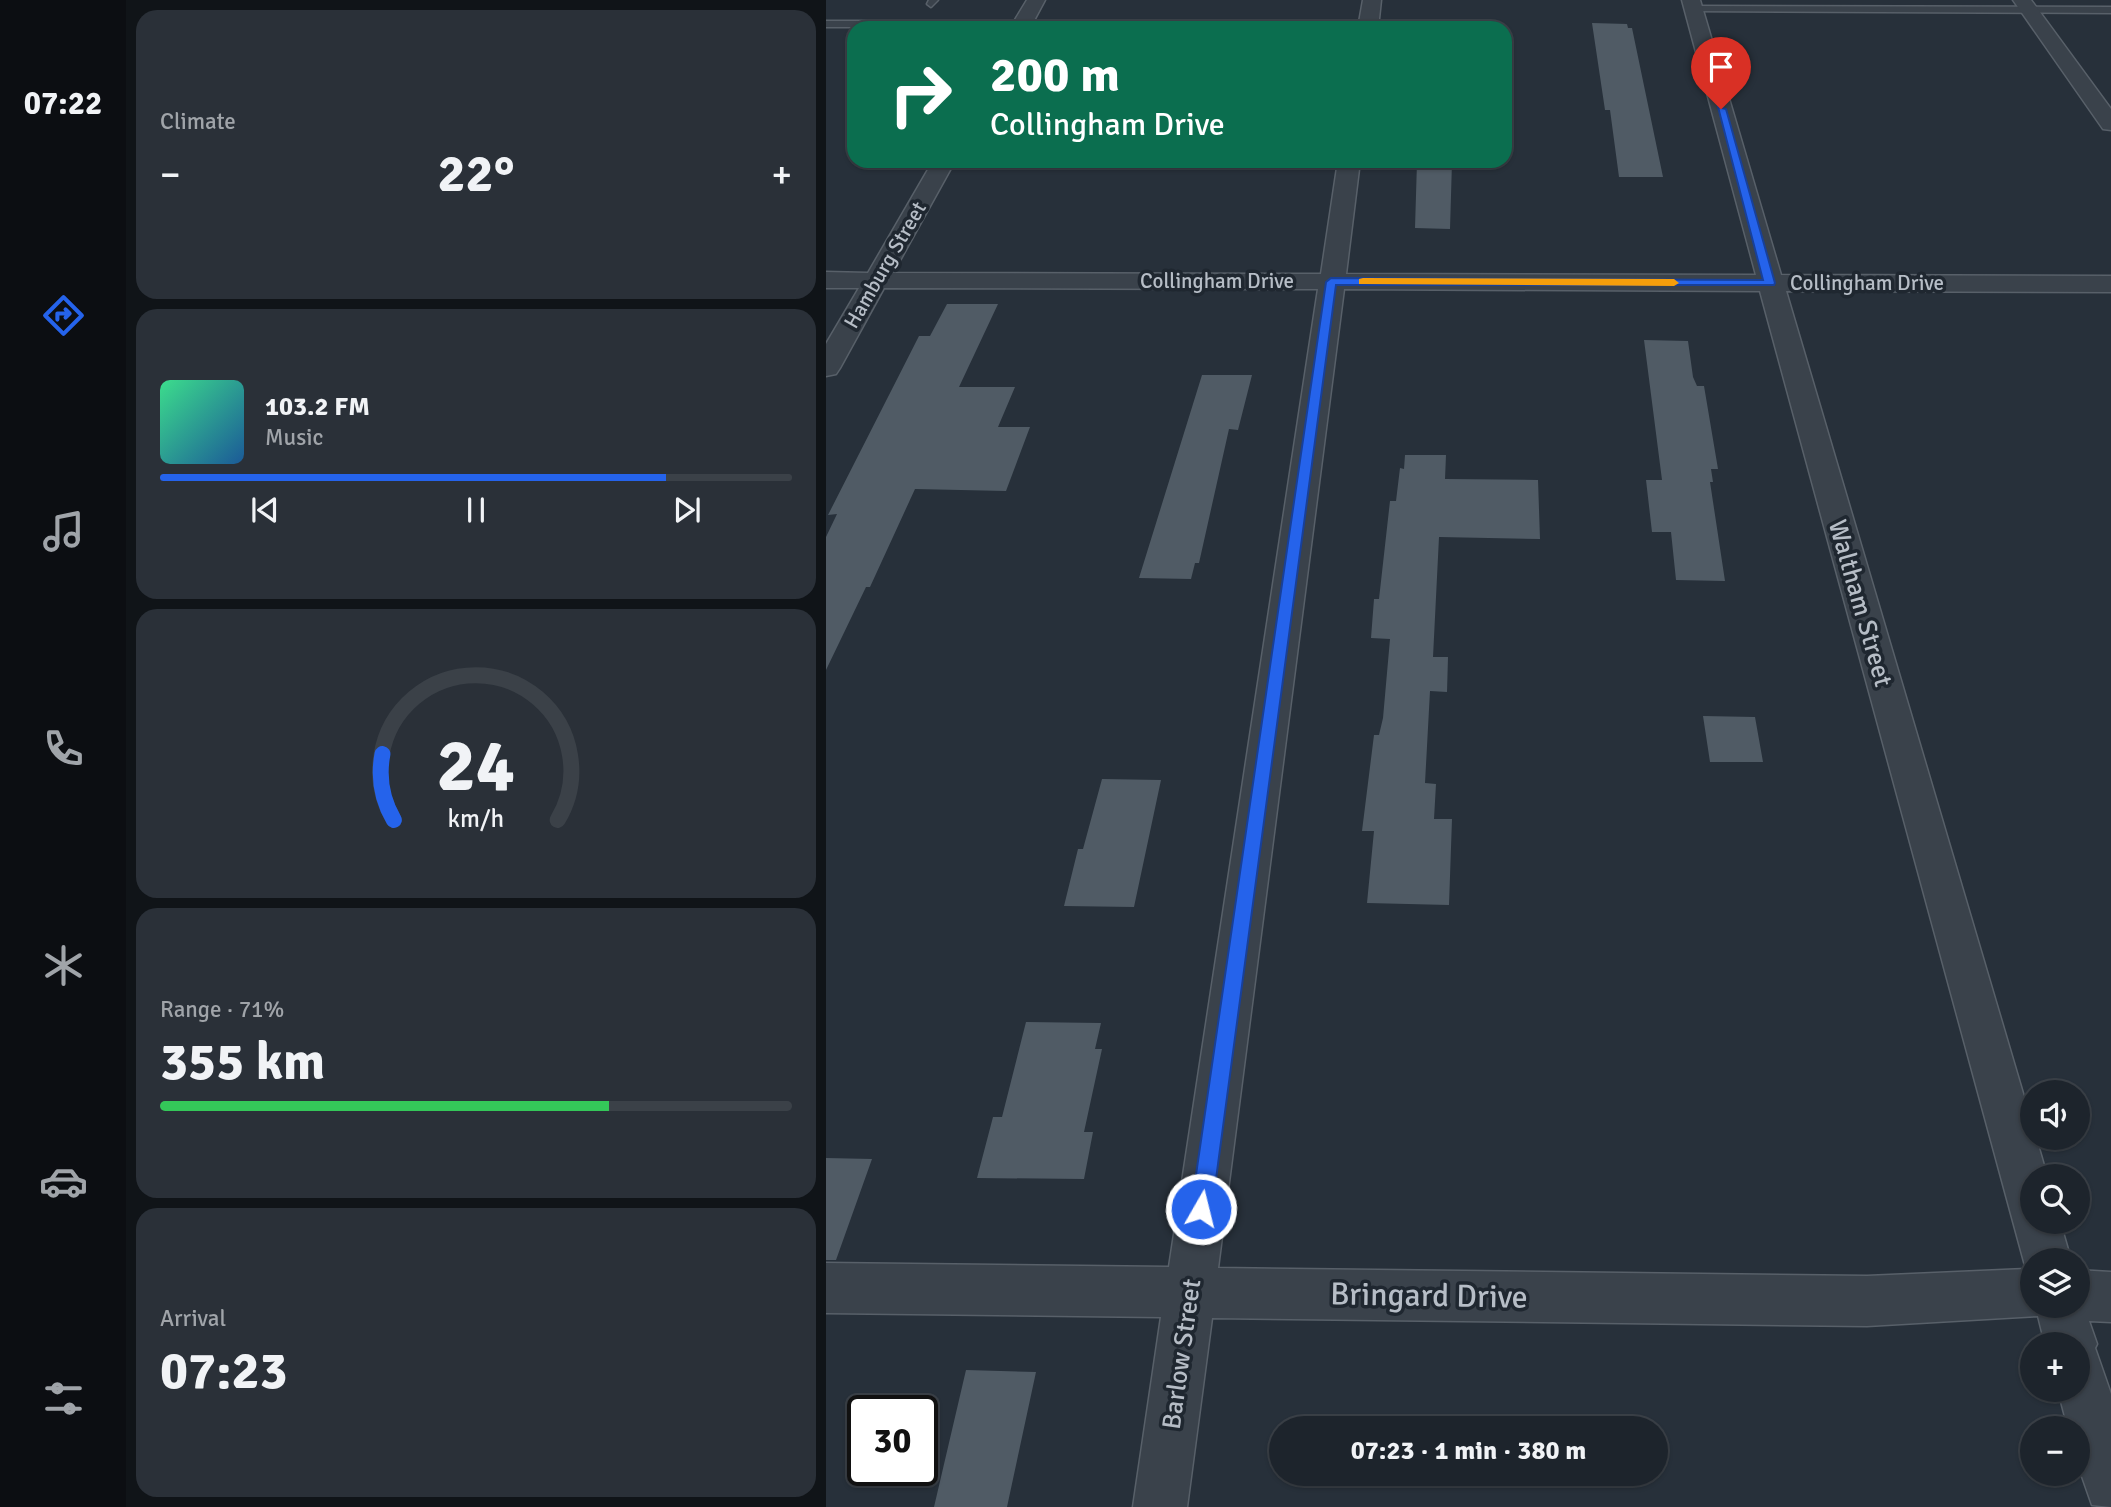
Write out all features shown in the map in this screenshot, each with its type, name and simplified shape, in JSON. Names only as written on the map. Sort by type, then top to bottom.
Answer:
[{"type":"street","points":[[1024,21],[1036,0]]},
{"type":"street","points":[[1369,21],[1372,0]]},
{"type":"street","name":"Waltham Street","points":[[1692,5],[2020,1164]]},
{"type":"street","points":[[2026,5],[2111,124]]},
{"type":"street","name":"Hamburg Street","points":[[826,368],[940,168]]},
{"type":"street","name":"Barlow Street","points":[[1160,1507],[1348,168]]},
{"type":"street","name":"Collingham Drive","points":[[826,280],[2111,284]]},
{"type":"street","name":"Bringard Drive","points":[[826,1288],[1867,1301],[2020,1295]]},
{"type":"street","points":[[2090,1296],[2111,1297]]},
{"type":"street","points":[[2087,1402],[2111,1486]]},
{"type":"lane","points":[[1692,5],[2026,5],[2111,10]]},
{"type":"lane","points":[[826,23],[847,23]]},
{"type":"building","points":[[1592,23],[1627,24],[1628,28],[1632,28],[1663,177],[1619,177],[1610,110],[1605,110]]},
{"type":"building","points":[[1417,168],[1452,168],[1450,229],[1415,228]]},
{"type":"building","points":[[947,304],[998,304],[959,387],[1015,387],[998,427],[1030,427],[1006,491],[915,489],[870,587],[866,587],[826,670],[826,537],[837,514],[828,515],[919,336],[930,336]]},
{"type":"building","points":[[1644,340],[1688,341],[1693,377],[1697,386],[1704,386],[1718,469],[1711,469],[1713,482],[1710,482],[1725,581],[1676,580],[1671,532],[1652,532],[1646,480],[1662,480]]},
{"type":"building","points":[[1202,375],[1252,375],[1238,430],[1229,429],[1199,563],[1195,563],[1191,579],[1139,578]]},
{"type":"building","points":[[1405,455],[1446,455],[1445,479],[1538,480],[1540,539],[1439,537],[1433,657],[1448,657],[1447,692],[1430,691],[1425,783],[1436,784],[1434,819],[1452,819],[1449,905],[1367,903],[1374,831],[1362,831],[1374,735],[1379,735],[1383,718],[1390,639],[1371,638],[1374,599],[1379,599],[1390,501],[1396,501],[1400,468],[1404,469]]},
{"type":"building","points":[[1703,716],[1755,717],[1763,762],[1710,762]]},
{"type":"building","points":[[1102,779],[1161,780],[1134,907],[1064,906],[1078,849],[1083,849]]},
{"type":"building","points":[[1026,1022],[1101,1023],[1095,1049],[1102,1049],[1084,1132],[1093,1132],[1084,1179],[977,1178],[993,1117],[1002,1117]]},
{"type":"building","points":[[826,1158],[872,1159],[836,1260],[826,1260]]},
{"type":"building","points":[[966,1370],[1036,1372],[1007,1507],[934,1507]]},
{"type":"slow traffic","points":[[1363,282],[1674,283]]},
{"type":"route","points":[[1201,1209],[1331,282],[1770,283],[1721,109]]}]
